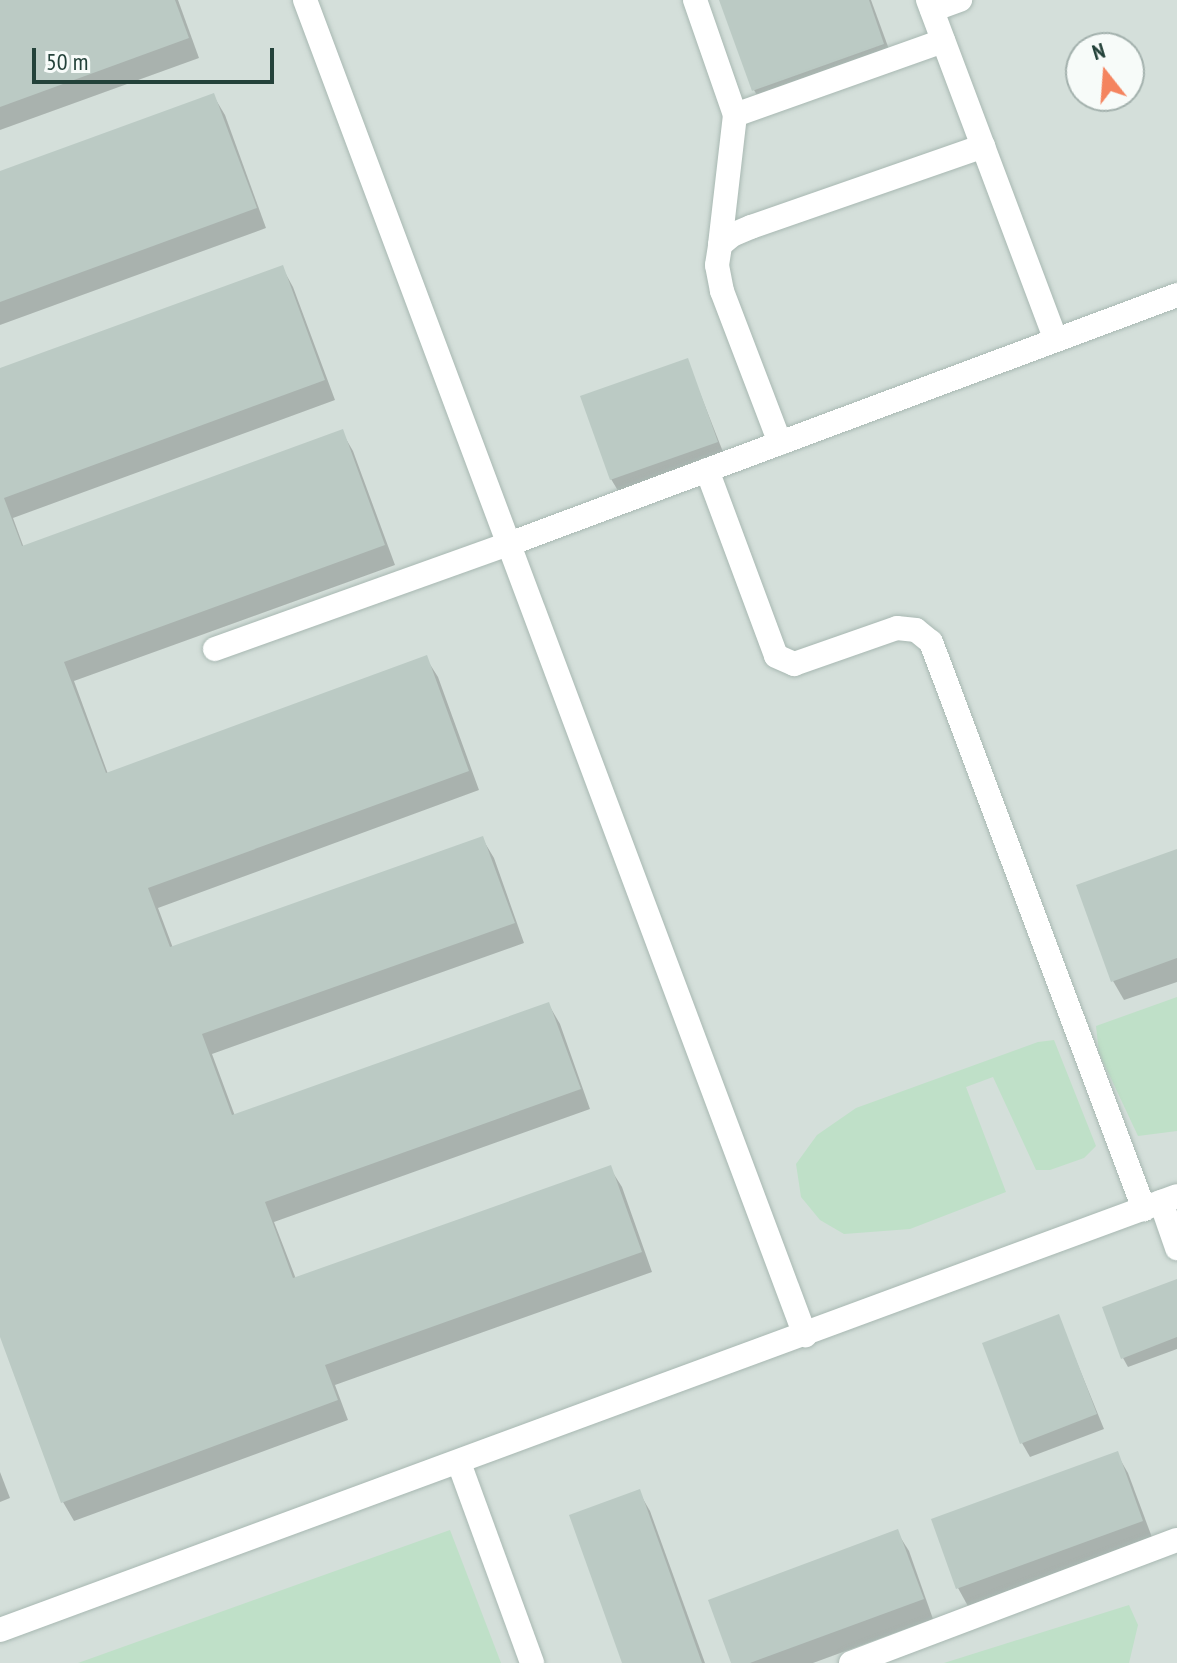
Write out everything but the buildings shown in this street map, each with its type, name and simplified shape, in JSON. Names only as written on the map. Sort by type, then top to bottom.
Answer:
[{"type":"lane","points":[[305,0],[805,1335]]},
{"type":"lane","points":[[695,0],[735,115],[717,265],[722,291],[780,443]]},
{"type":"lane","points":[[960,0],[930,5],[1056,340]]},
{"type":"lane","points":[[735,115],[943,41]]},
{"type":"lane","points":[[720,245],[732,235],[751,227],[983,146]]},
{"type":"lane","points":[[215,649],[509,544],[1177,295]]},
{"type":"lane","points":[[707,470],[776,656],[794,664],[897,628],[916,630],[931,642],[1177,1248]]},
{"type":"lane","points":[[0,1630],[1160,1202]]},
{"type":"lane","points":[[459,1463],[532,1663]]},
{"type":"lane","points":[[851,1663],[1177,1540]]},
{"type":"shaded area","points":[[0,0],[1177,0],[1177,1663],[0,1663]]},
{"type":"green space","points":[[1177,997],[1177,1131],[1138,1136],[1099,1053],[1096,1026]]},
{"type":"green space","points":[[1054,1040],[1096,1146],[1084,1158],[1050,1170],[1036,1170],[993,1077],[966,1087],[1006,1192],[910,1229],[844,1234],[820,1220],[801,1197],[796,1164],[817,1135],[856,1108],[1038,1042]]},
{"type":"green space","points":[[450,1530],[501,1663],[78,1663]]},
{"type":"green space","points":[[1129,1605],[1138,1625],[1129,1663],[944,1663]]}]
